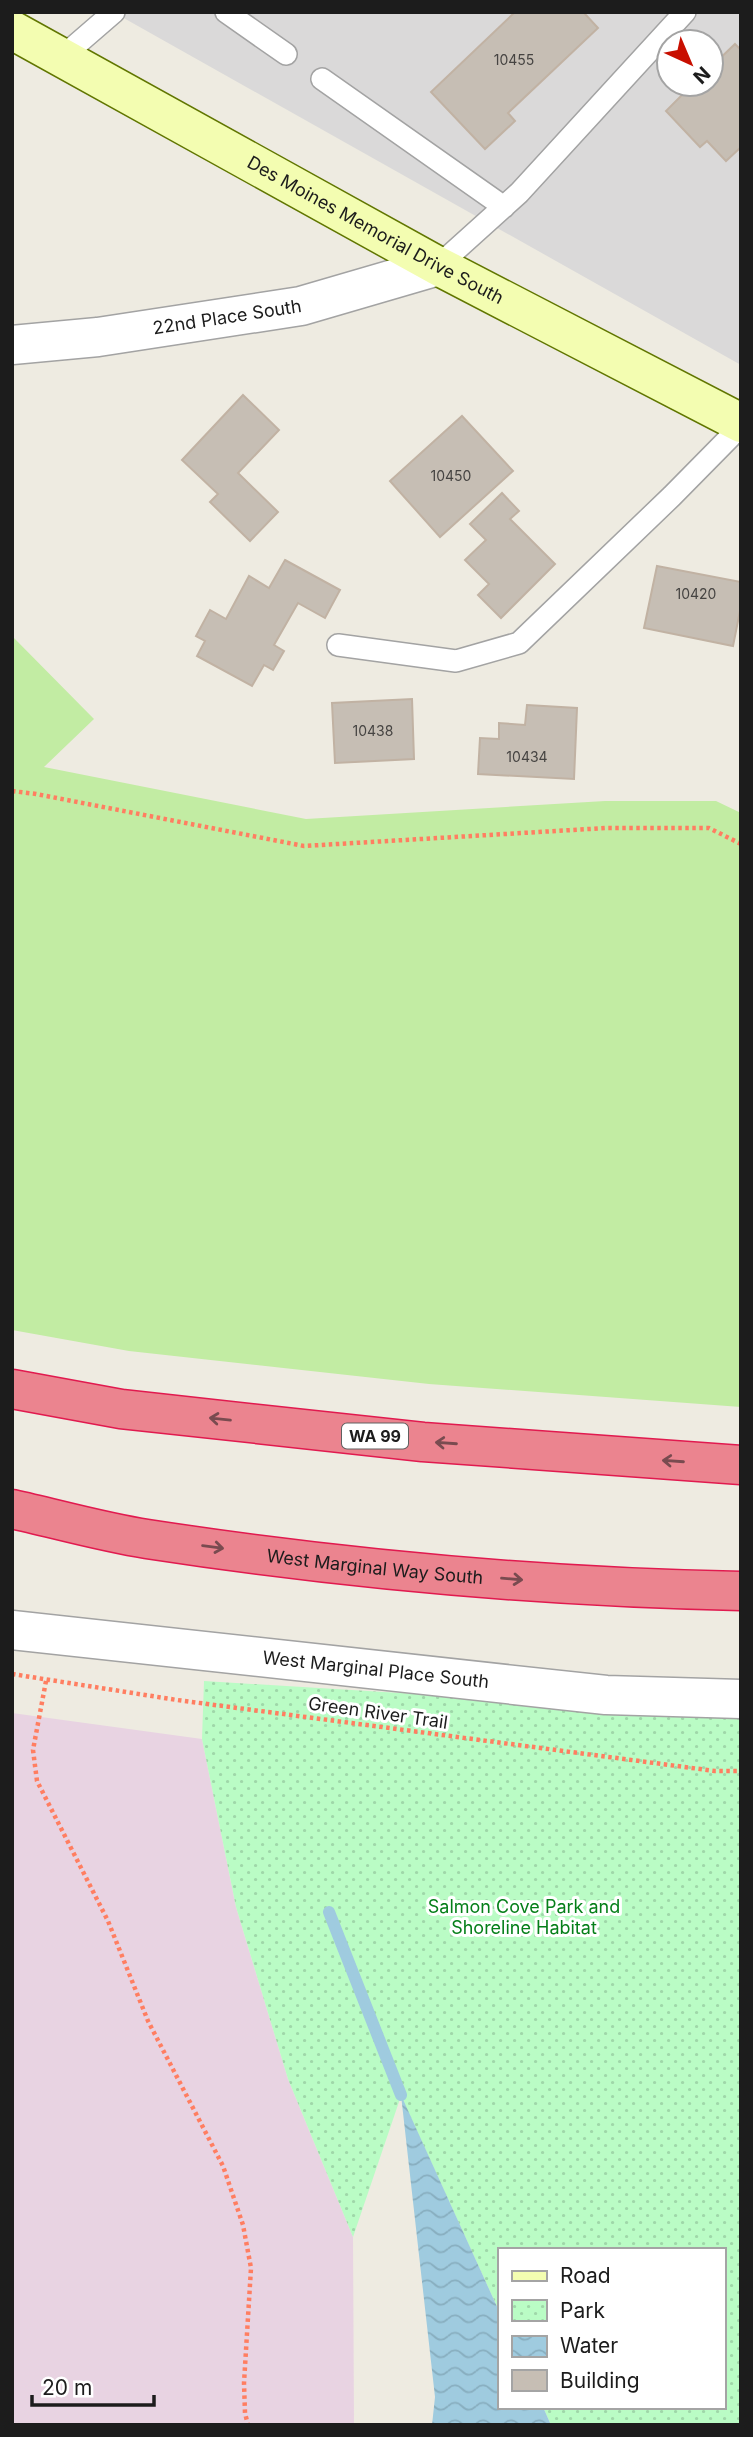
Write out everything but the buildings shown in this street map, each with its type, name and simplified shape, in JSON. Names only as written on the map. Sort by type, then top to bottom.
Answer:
[{"type":"highway","name":"WA 99","points":[[12,1389],[121,1409],[423,1442],[741,1465]]},
{"type":"highway","name":"West Marginal Way South","points":[[12,1509],[145,1539],[383,1568],[622,1588],[741,1591]]},
{"type":"highway","points":[[12,1525],[145,1539]]},
{"type":"main road","name":"Des Moines Memorial Drive South","points":[[12,30],[438,266],[741,425]]},
{"type":"street","name":"22nd Place South","points":[[12,345],[98,337],[301,306],[438,266]]},
{"type":"street","name":"West Marginal Place South","points":[[12,1630],[606,1695],[741,1699]]},
{"type":"lane","points":[[62,57],[114,12]]},
{"type":"lane","points":[[226,12],[286,54]]},
{"type":"lane","points":[[438,266],[519,193],[685,12]]},
{"type":"lane","points":[[322,79],[504,207]]},
{"type":"lane","points":[[338,645],[456,661],[519,643],[672,496],[741,425]]},
{"type":"path","points":[[12,791],[304,846],[606,828],[709,828],[741,844]]},
{"type":"path","name":"Green River Trail","points":[[12,1674],[191,1702],[701,1770],[741,1771]]},
{"type":"path","points":[[46,1681],[33,1750],[37,1781],[108,1921],[148,2021],[223,2166],[243,2225],[251,2268],[244,2383],[248,2425]]},
{"type":"shaded area","points":[[113,12],[741,12],[741,365]]},
{"type":"shaded area","points":[[12,1713],[202,1739],[236,1907],[288,2079],[353,2237],[354,2425],[12,2425]]},
{"type":"green space","points":[[12,636],[94,719],[44,767],[306,819],[605,801],[716,801],[741,813],[741,1407],[429,1384],[129,1351],[12,1330]]},
{"type":"green space","name":"Salmon Cove Park and Shoreline Habitat","points":[[204,1681],[741,1714],[741,2425],[551,2425],[544,2409],[725,2409],[725,2248],[498,2248],[498,2309],[401,2096],[353,2237],[288,2079],[236,1907],[202,1739]]},
{"type":"water","points":[[401,2095],[498,2309],[498,2409],[544,2409],[551,2425],[432,2425],[435,2397]]},
{"type":"waterway","points":[[329,1912],[401,2095]]}]
